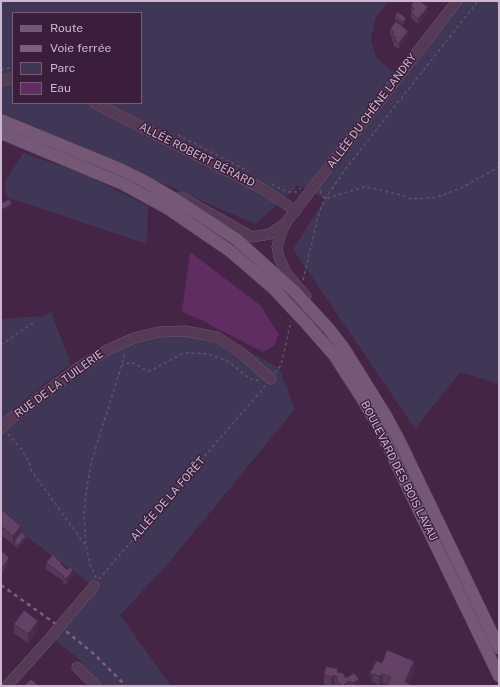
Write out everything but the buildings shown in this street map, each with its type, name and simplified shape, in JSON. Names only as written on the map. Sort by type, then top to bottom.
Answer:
[{"type":"main road","name":"BOULEVARD DES BOIS LAVAU","points":[[1,120],[77,150],[146,182],[236,239],[295,292],[329,329],[343,347],[373,393],[399,440],[499,648]]},
{"type":"main road","name":"BOULEVARD DES BOIS LAVAU","points":[[1,133],[116,181],[167,208],[205,232],[230,251],[273,288],[304,321],[334,355],[360,394],[378,426],[499,676]]},
{"type":"street","name":"ALLÉE DU CHÊNE LANDRY","points":[[146,182],[166,188],[252,237],[270,234],[287,221],[296,211],[457,1]]},
{"type":"street","points":[[1,81],[12,78]]},
{"type":"street","name":"ALLÉE ROBERT BÉRARD","points":[[98,104],[263,188],[296,211]]},
{"type":"street","name":"ALLÉE DU CHÊNE LANDRY","points":[[287,221],[277,247],[279,257],[286,273],[319,311],[329,329]]},
{"type":"street","name":"RUE DE LA TUILERIE","points":[[4,431],[9,420],[78,368],[107,350],[134,338],[158,332],[185,331],[217,337],[240,352],[271,379]]},
{"type":"street","points":[[7,686],[96,584]]},
{"type":"street","points":[[77,667],[96,686]]},
{"type":"path","points":[[302,286],[319,213],[325,199],[347,167],[478,1]]},
{"type":"path","points":[[1,70],[12,67]]},
{"type":"path","points":[[177,134],[254,174]]},
{"type":"path","points":[[325,199],[364,187],[411,199],[431,198],[441,196],[463,187],[499,167]]},
{"type":"path","points":[[271,183],[287,192],[296,192],[305,185],[314,187],[322,193],[325,199]]},
{"type":"path","name":"ALLÉE DE LA FORÊT","points":[[96,584],[271,379],[281,365],[292,318]]},
{"type":"path","points":[[1,345],[36,321]]},
{"type":"path","points":[[96,584],[86,546],[84,515],[88,478],[91,463],[125,353],[123,343]]},
{"type":"path","points":[[121,366],[131,362],[150,371],[184,353],[196,353],[207,354],[228,361],[254,381],[271,379]]},
{"type":"path","points":[[4,431],[21,449],[31,470],[86,546]]},
{"type":"green space","points":[[1,1],[389,1],[375,19],[371,40],[376,57],[393,72],[450,1],[499,1],[499,384],[460,372],[415,429],[293,249],[325,199],[297,185],[292,192],[255,224],[1,112]]},
{"type":"green space","points":[[23,153],[82,173],[148,206],[147,244],[7,197],[4,183]]},
{"type":"green space","points":[[51,312],[71,364],[29,396],[1,420],[1,319],[43,316]]},
{"type":"green space","points":[[180,327],[239,346],[279,368],[295,409],[166,566],[120,615],[171,686],[102,686],[81,661],[49,635],[92,585],[27,537],[1,515],[1,434],[12,422],[80,371],[129,339]]},
{"type":"water","points":[[190,252],[260,305],[279,334],[274,346],[263,352],[199,319],[182,312]]},
{"type":"railway","points":[[1,585],[67,632],[94,654],[126,686]]}]
